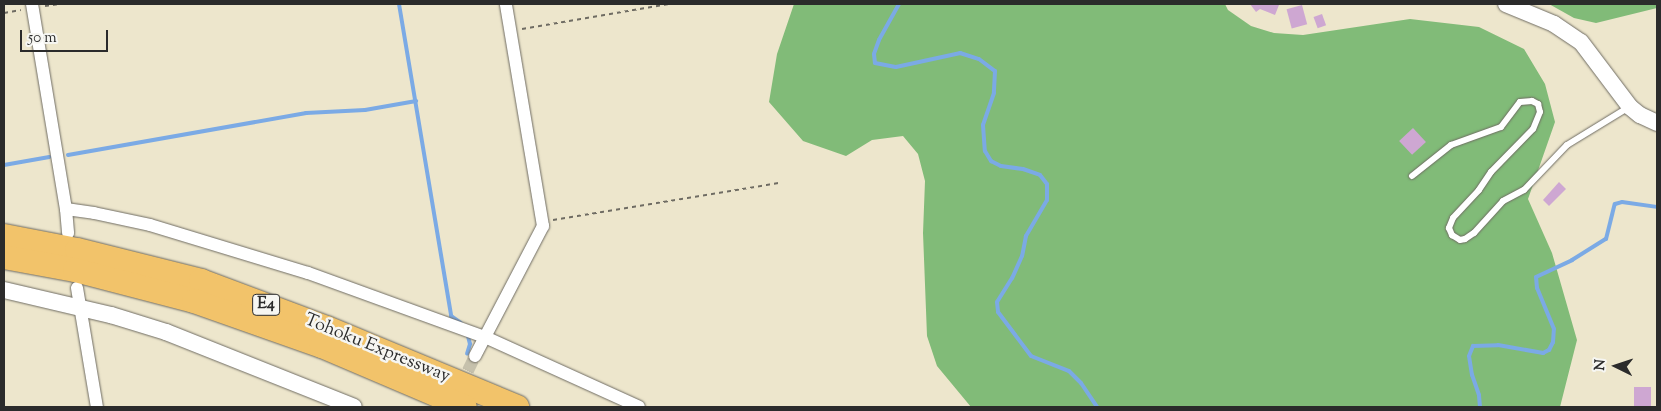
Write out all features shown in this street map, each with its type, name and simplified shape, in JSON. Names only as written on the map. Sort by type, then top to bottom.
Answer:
[{"type":"highway","name":"Tohoku Expressway","points":[[4,236],[87,252],[201,281],[327,328],[517,407]]},
{"type":"highway","name":"Tohoku Expressway","points":[[4,257],[75,270],[194,300],[322,346],[465,407]]},
{"type":"street","points":[[475,356],[543,226],[506,4]]},
{"type":"street","points":[[1506,4],[1554,24],[1581,42],[1630,106],[1640,115],[1657,123]]},
{"type":"street","points":[[32,6],[66,209],[68,232]]},
{"type":"street","points":[[66,209],[150,226],[308,273],[485,337],[639,407]]},
{"type":"street","points":[[77,288],[97,407]]},
{"type":"street","points":[[4,290],[80,307],[166,332],[354,407]]},
{"type":"lane","points":[[1412,176],[1451,145],[1501,127],[1520,102],[1532,101],[1538,104],[1539,119],[1534,129],[1492,172],[1479,190],[1453,218],[1450,228],[1452,235],[1460,240],[1465,239],[1474,234],[1503,201],[1524,190],[1567,145],[1630,106]]},
{"type":"path","points":[[4,13],[32,6],[60,4]]},
{"type":"path","points":[[510,31],[669,4]]},
{"type":"path","points":[[542,222],[780,183]]},
{"type":"green space","points":[[794,4],[1225,4],[1228,10],[1251,26],[1274,33],[1303,35],[1410,19],[1479,27],[1524,49],[1545,84],[1555,122],[1528,199],[1552,253],[1577,340],[1560,407],[971,407],[937,366],[927,336],[923,233],[925,181],[918,154],[903,136],[872,140],[846,156],[803,141],[769,102],[777,54]]},
{"type":"green space","points":[[1549,4],[1657,4],[1657,8],[1596,23],[1574,18]]},
{"type":"building","points":[[1250,4],[1279,5],[1275,15],[1260,9],[1256,12]]},
{"type":"building","points":[[1302,5],[1307,24],[1292,28],[1287,9]]},
{"type":"building","points":[[1322,14],[1326,25],[1318,28],[1314,17]]},
{"type":"building","points":[[1413,128],[1426,142],[1412,155],[1399,141]]},
{"type":"building","points":[[1559,182],[1566,189],[1549,206],[1543,200]]},
{"type":"building","points":[[1634,387],[1651,387],[1651,407],[1634,407]]},
{"type":"waterway","points":[[399,4],[451,316],[461,323]]},
{"type":"waterway","points":[[899,4],[879,40],[874,54],[875,63],[896,67],[960,53],[979,59],[995,71],[994,93],[983,125],[985,151],[991,161],[1001,166],[1023,169],[1040,175],[1047,184],[1047,200],[1026,236],[1022,256],[1012,278],[997,302],[998,312],[1031,356],[1069,371],[1081,383],[1097,407]]},
{"type":"waterway","points":[[68,155],[306,113],[365,110],[416,101]]},
{"type":"waterway","points":[[4,165],[49,157]]},
{"type":"waterway","points":[[1480,407],[1479,395],[1472,375],[1469,356],[1473,346],[1498,345],[1543,353],[1549,350],[1553,342],[1554,329],[1537,288],[1536,277],[1572,260],[1606,239],[1615,204],[1622,202],[1657,207]]},
{"type":"waterway","points":[[467,332],[470,344],[467,354]]},
{"type":"tunnel","points":[[460,387],[475,356]]}]
